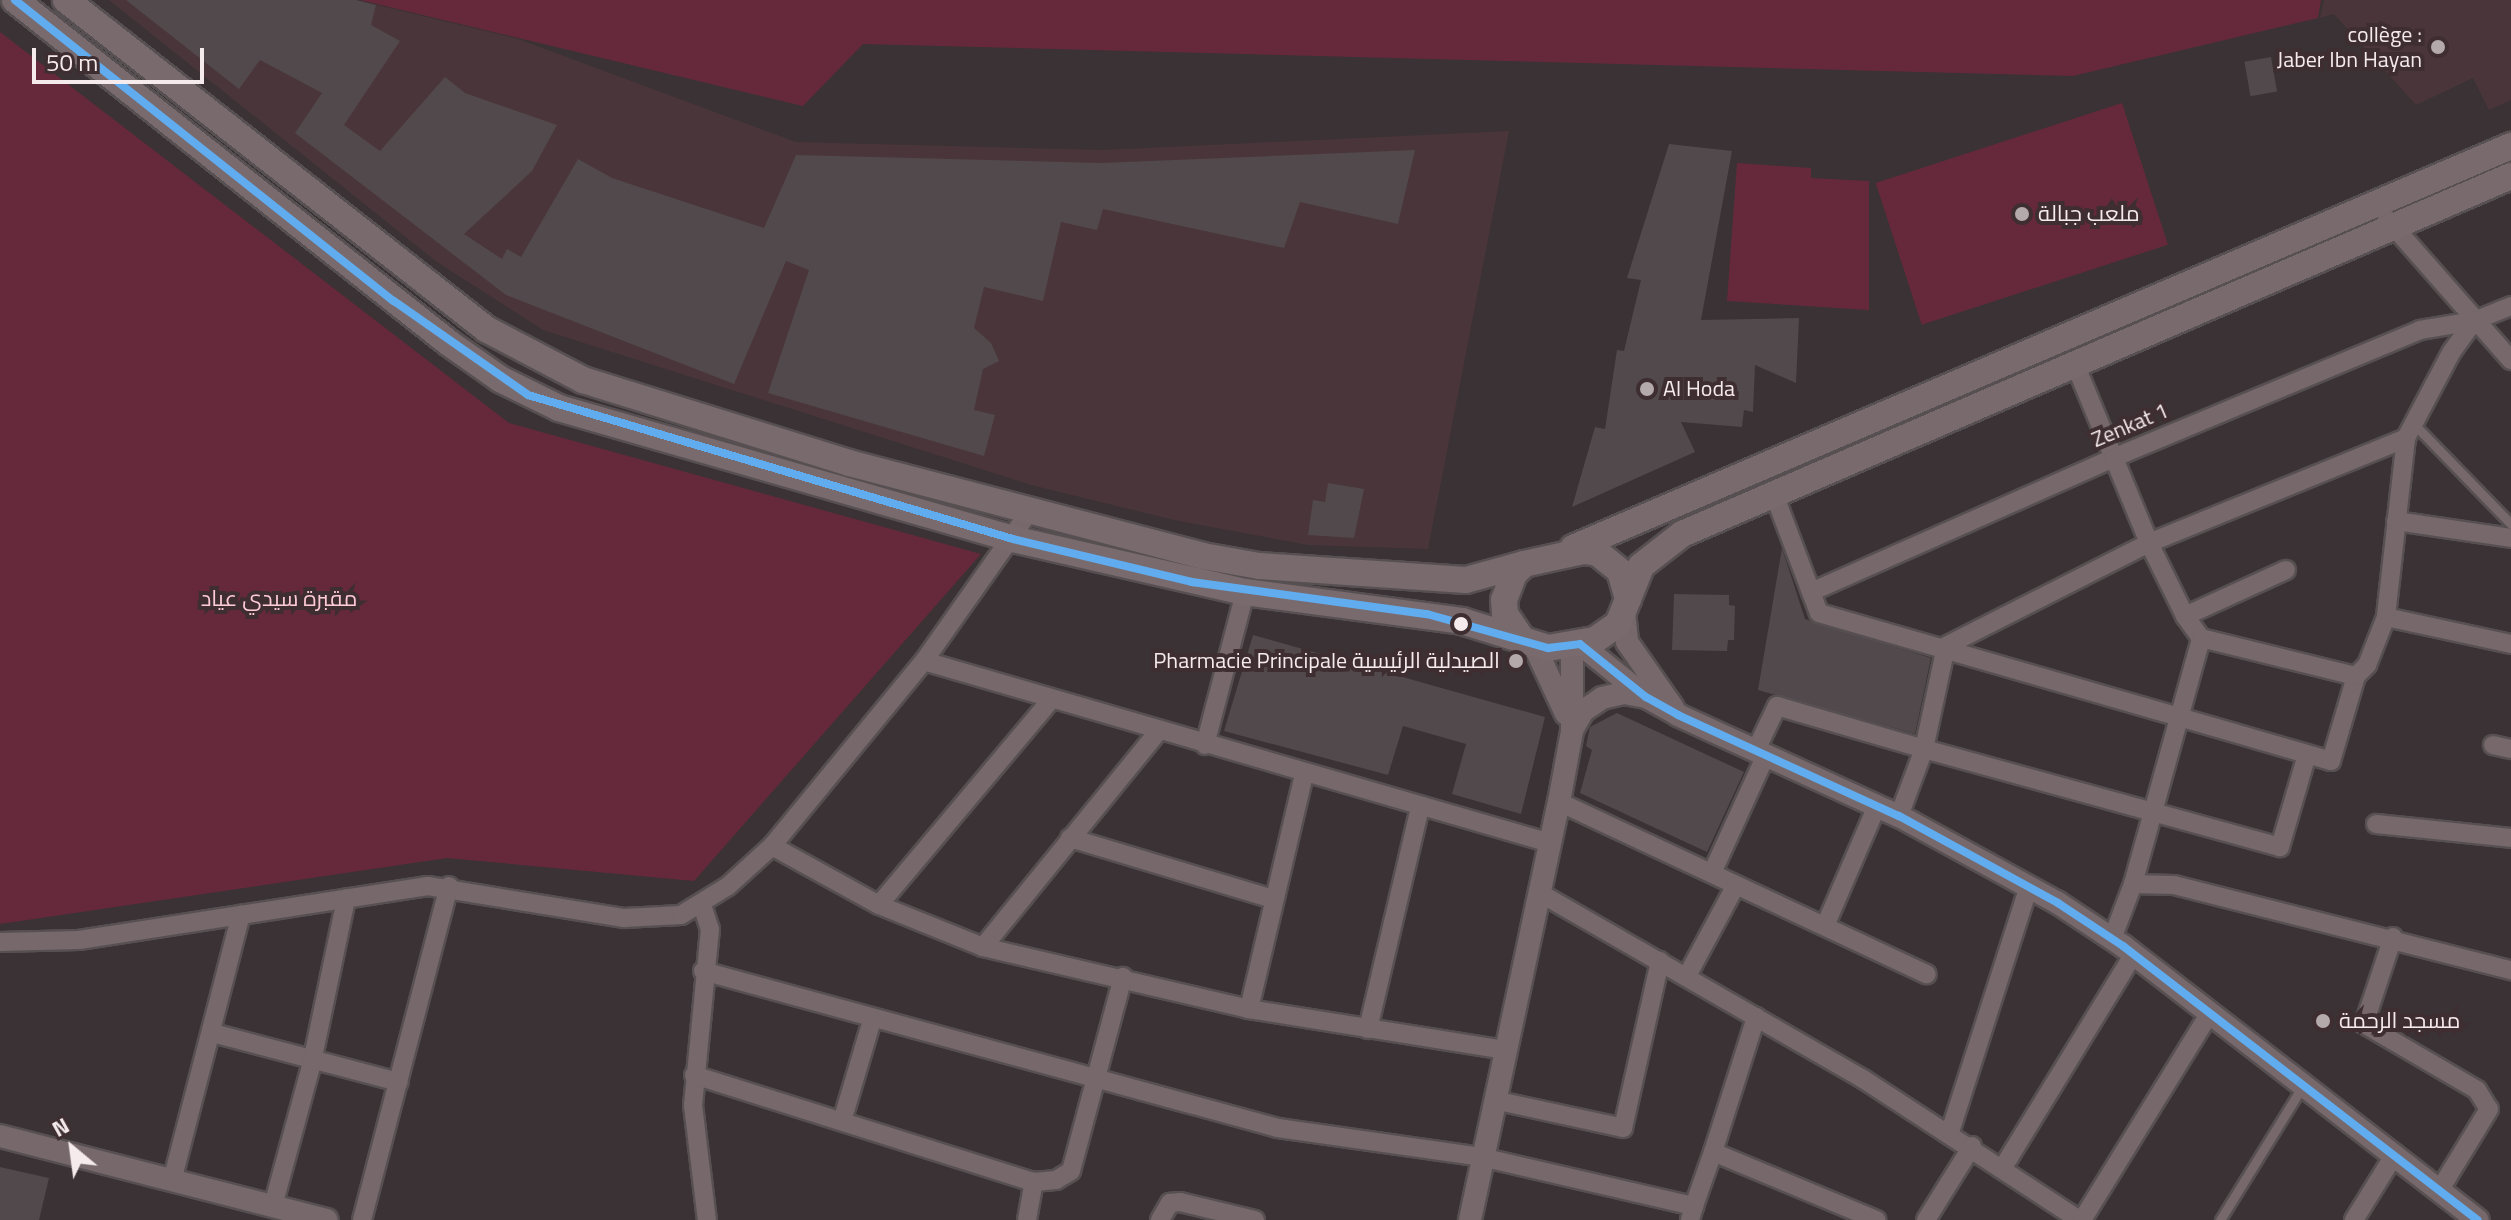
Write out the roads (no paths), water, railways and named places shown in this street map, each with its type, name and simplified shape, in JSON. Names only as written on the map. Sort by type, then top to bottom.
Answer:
[{"type":"main road","points":[[15,0],[449,343],[528,395],[747,464],[1013,539],[1245,592],[1427,614],[1527,642],[1576,645],[1608,634],[1626,605],[1633,579],[1657,549],[1774,494],[2511,176]]},
{"type":"main road","points":[[66,0],[370,243],[523,352],[583,380],[1029,512],[1259,566],[1466,580],[1560,552],[2511,146]]},
{"type":"main road","points":[[351,267],[370,243]]},
{"type":"main road","points":[[747,464],[757,434]]},
{"type":"main road","points":[[1560,552],[1583,551],[1611,561],[1626,585],[1626,605]]},
{"type":"main road","points":[[1524,564],[1514,574],[1504,600],[1505,614],[1527,642]]},
{"type":"street","points":[[2374,205],[2511,360]]},
{"type":"street","name":"Zenkat 1","points":[[1811,592],[2113,458],[2420,330],[2474,321],[2511,306]]},
{"type":"street","points":[[1774,494],[1819,613],[1946,646],[2306,758],[2331,761],[2356,676],[2367,665],[2386,617],[2409,430],[2452,351],[2474,321]]},
{"type":"street","points":[[2075,364],[2149,543],[2185,616],[2201,638],[2356,676]]},
{"type":"street","points":[[1946,646],[2149,543],[2409,430]]},
{"type":"street","points":[[0,942],[79,940],[449,886],[624,918],[659,920],[702,905],[772,846],[924,661],[1013,539],[1029,512]]},
{"type":"street","points":[[2396,521],[2511,538]]},
{"type":"street","points":[[2185,616],[2286,570]]},
{"type":"street","points":[[1205,745],[1245,592]]},
{"type":"street","points":[[1626,605],[1624,628],[1637,660],[1678,715]]},
{"type":"street","points":[[2386,617],[2511,644]]},
{"type":"street","points":[[2112,939],[2133,884],[2201,638]]},
{"type":"street","points":[[1527,642],[1572,731]]},
{"type":"street","points":[[1576,645],[1646,697],[1678,715],[1899,816],[2029,886],[2134,954],[2478,1220]]},
{"type":"street","points":[[1470,1220],[1559,802],[1572,731],[1576,645]]},
{"type":"street","points":[[1899,816],[1924,749],[1946,646]]},
{"type":"street","points":[[924,661],[1157,733],[1550,843]]},
{"type":"street","points":[[1572,731],[1583,711],[1602,698],[1624,693],[1646,697]]},
{"type":"street","points":[[879,905],[1050,701]]},
{"type":"street","points":[[1712,873],[1777,706],[2152,816],[2280,847],[2306,758]]},
{"type":"street","points":[[983,947],[1157,733]]},
{"type":"street","points":[[1249,1009],[1304,775]]},
{"type":"street","points":[[1559,802],[1927,974]]},
{"type":"street","points":[[1825,926],[1877,806]]},
{"type":"street","points":[[1368,1029],[1420,807]]},
{"type":"street","points":[[2376,824],[2511,838]]},
{"type":"street","points":[[1070,838],[1273,899]]},
{"type":"street","points":[[772,846],[879,905],[983,947],[1123,977],[1249,1009],[1505,1050]]},
{"type":"street","points":[[2133,884],[2174,885],[2393,937],[2511,970]]},
{"type":"street","points":[[1687,976],[1736,885]]},
{"type":"street","points":[[362,1220],[449,886]]},
{"type":"street","points":[[1950,1132],[2029,886]]},
{"type":"street","points":[[1538,892],[1687,976],[1950,1132],[2080,1220],[2210,1013]]},
{"type":"street","points":[[273,1206],[312,1062],[346,899]]},
{"type":"street","points":[[702,905],[710,929],[694,1075],[707,1220]]},
{"type":"street","points":[[172,1181],[213,1033],[241,915]]},
{"type":"street","points":[[2393,937],[2364,1024],[2477,1090],[2489,1109],[2439,1191]]},
{"type":"street","points":[[2002,1169],[2134,954]]},
{"type":"street","points":[[1494,1100],[1623,1128],[1660,961]]},
{"type":"street","points":[[703,971],[872,1020],[1278,1128],[1481,1157],[1692,1213],[1756,1017]]},
{"type":"street","points":[[694,1075],[843,1118],[1034,1182],[1056,1180],[1071,1171],[1123,977]]},
{"type":"street","points":[[843,1118],[872,1020]]},
{"type":"street","points":[[213,1033],[312,1062],[399,1082]]},
{"type":"street","points":[[0,1136],[326,1220]]},
{"type":"street","points":[[1926,1220],[1972,1146]]},
{"type":"street","points":[[1713,1152],[1876,1220]]},
{"type":"street","points":[[2354,1220],[2395,1154]]},
{"type":"street","points":[[1027,1220],[1034,1182]]},
{"type":"street","points":[[1160,1220],[1170,1203],[1180,1202],[1255,1220]]},
{"type":"lane","points":[[2409,430],[2511,524]]},
{"type":"lane","points":[[2220,1220],[2303,1085]]},
{"type":"place","name":"collège : Jaber Ibn Hayan","points":[[2438,47]]},
{"type":"place","name":"ملعب جبالة","points":[[2022,214]]},
{"type":"place","name":"Al Hoda","points":[[1647,389]]},
{"type":"place","name":"Pharmacie Principale الصيدلية الرئيسية","points":[[1516,661]]},
{"type":"place","name":"مسجد الرحمة","points":[[2323,1021]]},
{"type":"park label","name":"مقبرة سيدي عياد","points":[[279,599]]}]
